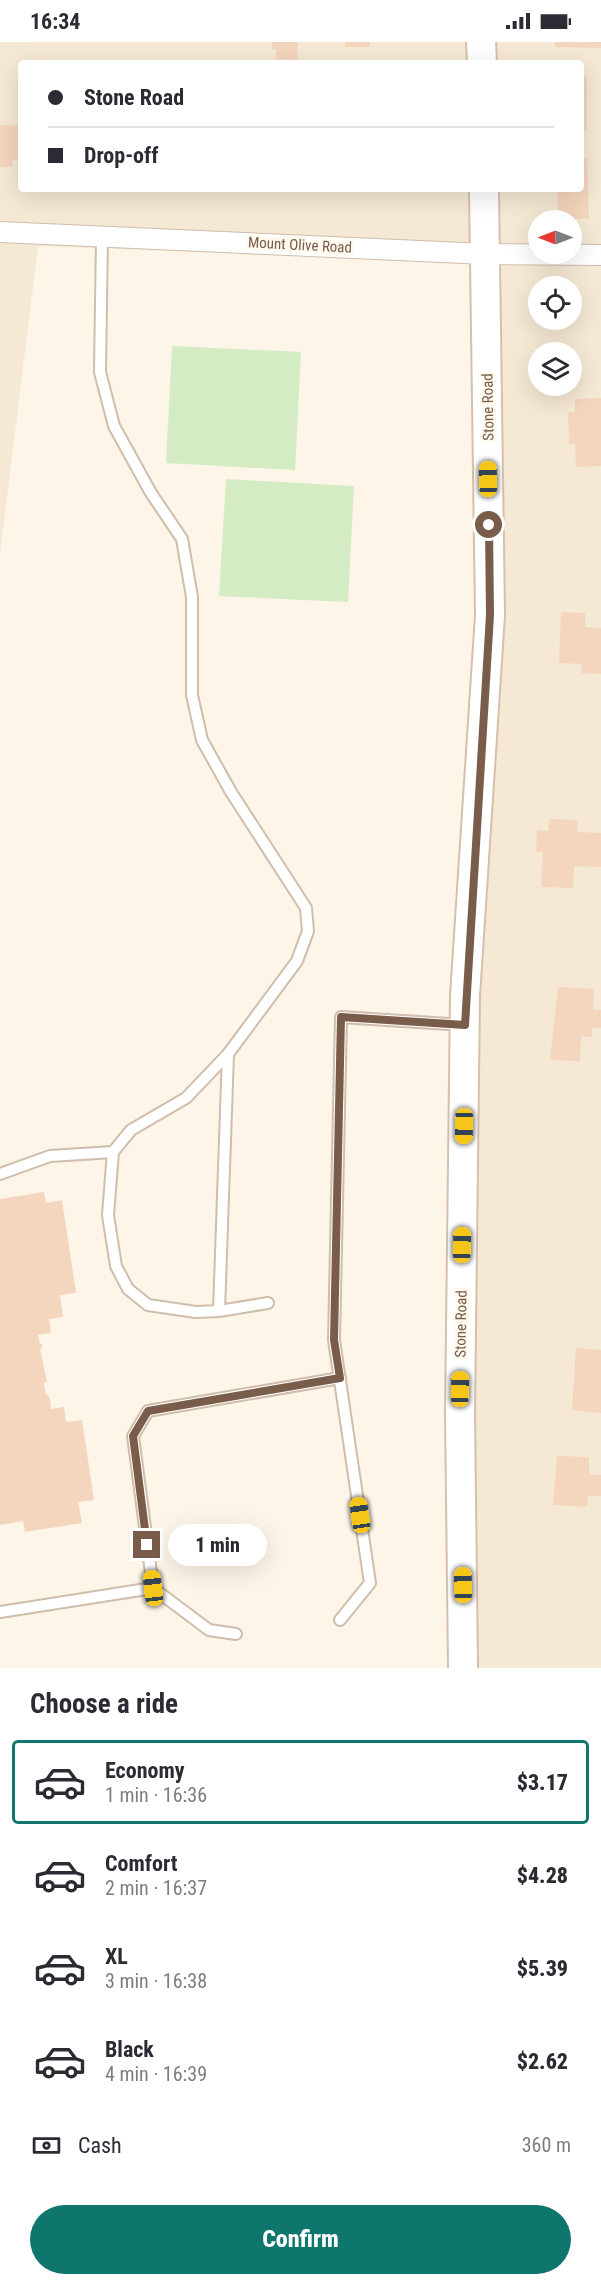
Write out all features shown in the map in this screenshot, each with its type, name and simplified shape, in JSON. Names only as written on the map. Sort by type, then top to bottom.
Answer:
[{"type":"street","points":[[482,42],[482,60]]},
{"type":"street","name":"Stone Road","points":[[463,1668],[460,1413],[465,1025],[490,615],[484,192]]},
{"type":"street","name":"Mount Olive Road","points":[[0,232],[486,254],[601,255]]},
{"type":"lane","points":[[102,236],[100,372],[114,426],[151,493],[182,539],[192,597],[192,695],[202,740],[231,792],[306,908],[308,931],[297,961],[228,1054],[186,1098],[131,1130],[112,1152],[108,1215],[116,1266],[128,1289],[148,1305],[196,1312],[219,1311],[268,1303]]},
{"type":"lane","points":[[340,1620],[370,1583],[334,1340],[341,1017],[465,1025]]},
{"type":"lane","points":[[219,1311],[228,1054]]},
{"type":"lane","points":[[0,1174],[50,1156],[112,1152]]},
{"type":"lane","points":[[236,1634],[209,1630],[153,1588],[133,1436],[148,1411],[340,1378]]},
{"type":"lane","points":[[0,1612],[153,1588]]},
{"type":"shaded area","points":[[0,42],[601,42],[601,1668],[448,1668],[502,263],[38,246],[0,554]]},
{"type":"green space","points":[[172,346],[301,352],[295,470],[166,463]]},
{"type":"green space","points":[[226,479],[354,486],[348,602],[219,596]]},
{"type":"building","points":[[272,42],[298,42],[297,60],[276,59],[276,49],[272,49]]},
{"type":"building","points":[[345,42],[370,42],[370,47],[345,47]]},
{"type":"building","points":[[555,42],[601,42],[601,48],[555,47]]},
{"type":"building","points":[[584,76],[587,76],[587,131],[584,131]]},
{"type":"building","points":[[0,125],[18,126],[18,160],[13,160],[12,167],[0,167]]},
{"type":"building","points":[[584,158],[587,158],[589,219],[582,219],[582,210],[558,210],[557,192],[584,192]]},
{"type":"building","points":[[601,398],[601,466],[576,467],[575,443],[569,444],[568,412],[575,412],[575,399]]},
{"type":"building","points":[[561,612],[585,613],[585,627],[601,628],[601,674],[581,673],[582,664],[559,663]]},
{"type":"building","points":[[549,819],[578,820],[577,832],[601,833],[601,867],[574,866],[573,888],[541,887],[543,852],[536,852],[537,830],[548,831]]},
{"type":"building","points":[[558,987],[594,989],[593,1010],[601,1010],[601,1028],[592,1028],[592,1037],[581,1036],[580,1061],[550,1060]]},
{"type":"building","points":[[44,1192],[46,1203],[62,1200],[76,1293],[60,1295],[63,1317],[49,1319],[51,1333],[38,1335],[40,1344],[42,1344],[40,1349],[47,1382],[44,1383],[51,1409],[64,1407],[66,1422],[82,1420],[94,1500],[78,1502],[82,1523],[25,1532],[23,1521],[0,1525],[0,1199]]},
{"type":"building","points":[[576,1348],[601,1350],[601,1413],[572,1410]]},
{"type":"building","points":[[557,1456],[589,1457],[589,1475],[601,1475],[601,1496],[588,1496],[587,1507],[553,1505]]},
{"type":"route","points":[[147,1545],[133,1436],[148,1411],[340,1378],[334,1340],[341,1017],[465,1025],[490,615],[489,525]]}]
